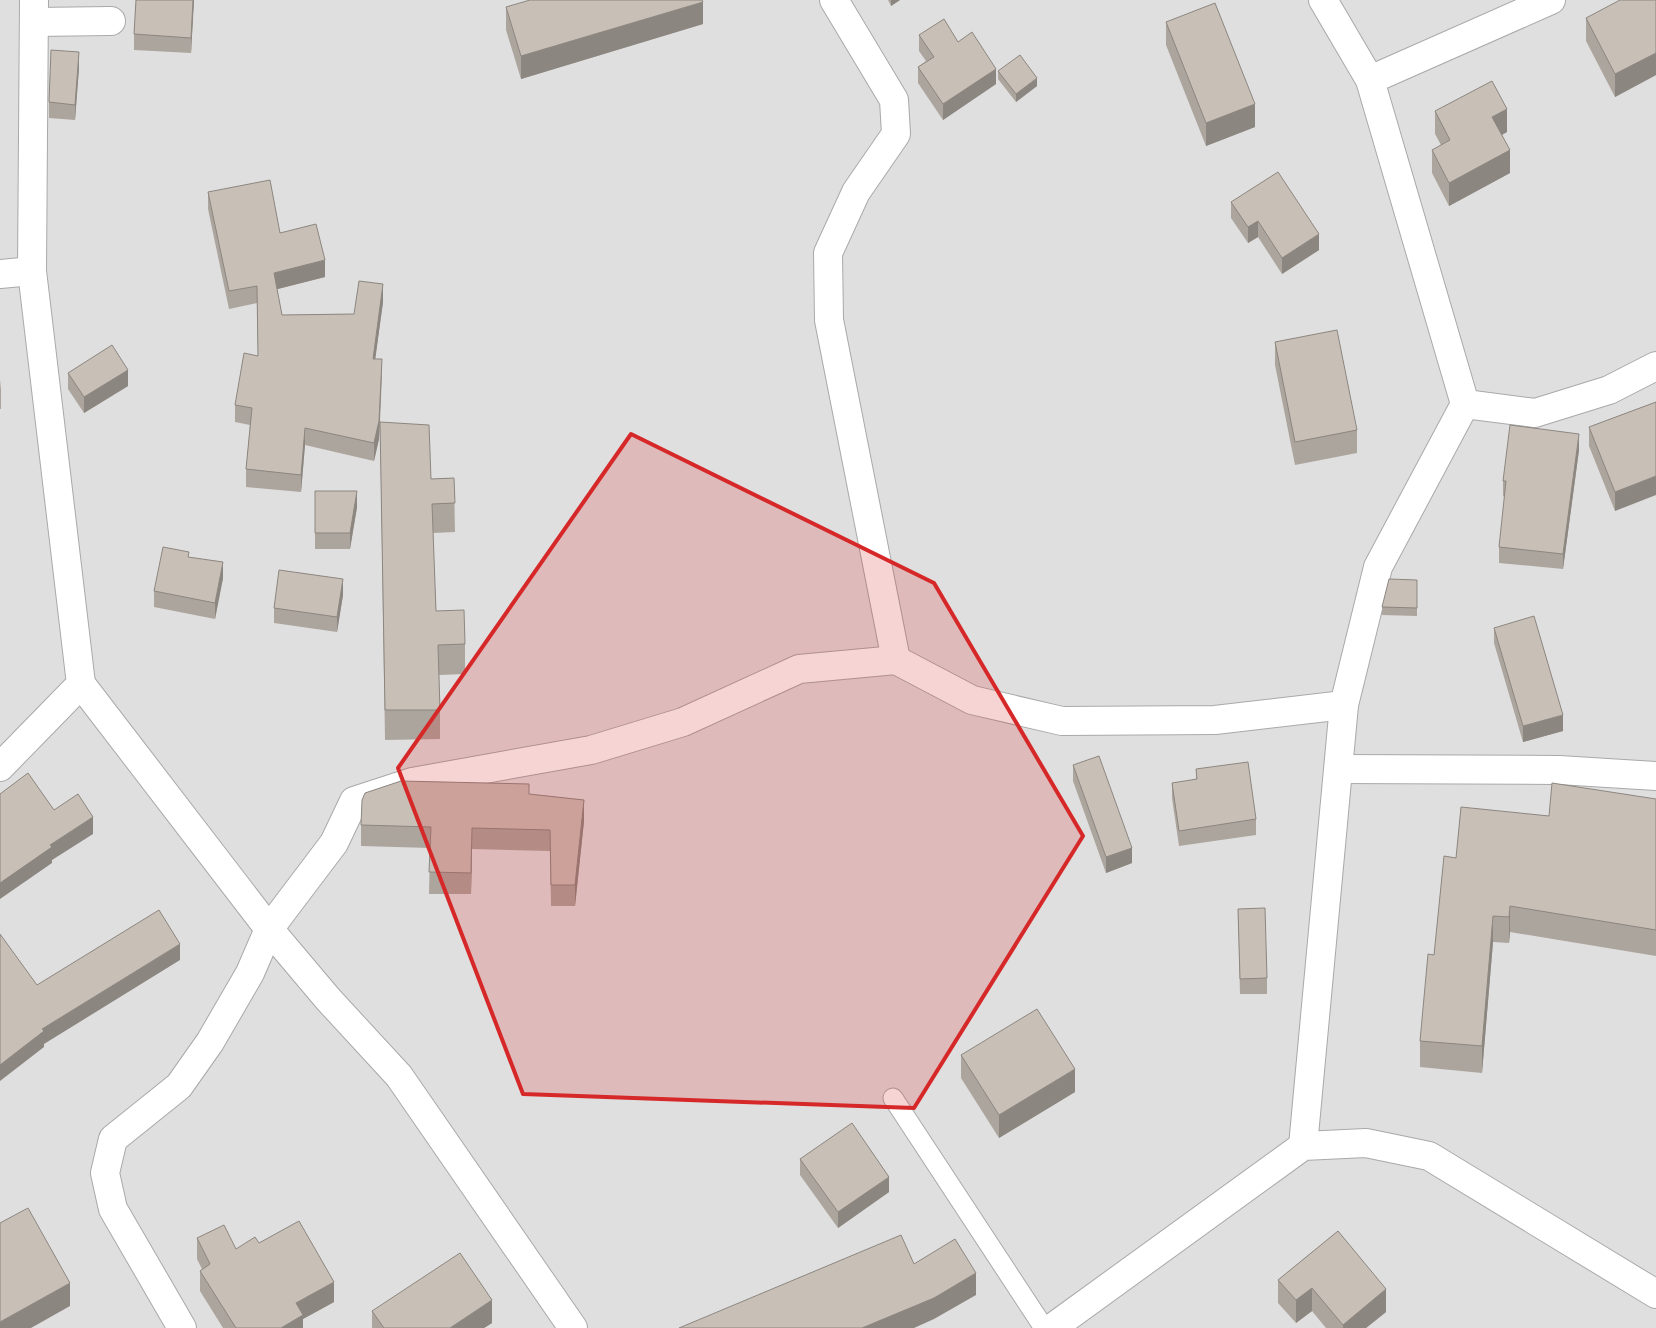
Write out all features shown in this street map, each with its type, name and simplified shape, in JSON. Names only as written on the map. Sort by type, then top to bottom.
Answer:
[{"type":"street","points":[[834,0],[894,100],[896,134],[856,192],[828,253],[829,320],[896,660]]},
{"type":"street","points":[[1303,1146],[1344,705],[1378,566],[1465,404],[1370,80],[1323,0]]},
{"type":"street","points":[[1370,80],[1551,0]]},
{"type":"street","points":[[111,22],[35,11],[32,271],[81,684],[269,929],[328,999],[399,1076],[573,1328]]},
{"type":"street","points":[[0,274],[32,271]]},
{"type":"street","points":[[1465,404],[1535,413],[1609,390],[1656,366]]},
{"type":"street","points":[[182,1328],[113,1209],[105,1173],[113,1139],[179,1086],[210,1042],[250,973],[269,929],[334,843],[354,801],[412,782],[591,750],[683,722],[799,669],[896,660],[972,700],[1062,721],[1215,720],[1344,705]]},
{"type":"street","points":[[0,767],[81,684]]},
{"type":"street","points":[[1339,769],[1559,770],[1656,776]]},
{"type":"street","points":[[1052,1328],[1303,1146],[1366,1143],[1429,1156],[1656,1294]]},
{"type":"lane","points":[[893,1098],[1044,1328]]},
{"type":"highlighted area","points":[[631,434],[934,583],[1083,836],[914,1108],[523,1094],[398,768]]},
{"type":"shaded area","points":[[0,0],[1656,0],[1656,1328],[0,1328]]},
{"type":"building","points":[[136,0],[193,0],[191,38],[134,34]]},
{"type":"building","points":[[530,0],[702,0],[703,2],[521,56],[506,7]]},
{"type":"building","points":[[1620,0],[1656,0],[1656,53],[1615,74],[1586,18]]},
{"type":"building","points":[[1215,3],[1255,104],[1206,123],[1166,22]]},
{"type":"building","points":[[944,19],[958,42],[972,32],[996,69],[943,104],[918,67],[934,57],[919,35]]},
{"type":"building","points":[[51,50],[79,52],[75,105],[49,102]]},
{"type":"building","points":[[1020,55],[1037,78],[1016,94],[998,71]]},
{"type":"building","points":[[1492,81],[1507,109],[1492,117],[1510,150],[1449,183],[1432,150],[1450,140],[1435,111]]},
{"type":"building","points":[[1278,172],[1319,234],[1282,258],[1258,221],[1248,227],[1231,202]]},
{"type":"building","points":[[270,180],[280,233],[316,224],[325,260],[274,273],[282,315],[354,314],[359,281],[383,284],[373,359],[382,359],[379,421],[374,443],[305,428],[301,475],[246,469],[252,408],[235,405],[244,353],[258,356],[257,286],[229,291],[208,192]]},
{"type":"building","points":[[1337,330],[1357,430],[1295,442],[1275,342]]},
{"type":"building","points":[[112,345],[128,370],[84,397],[68,373]]},
{"type":"building","points":[[1656,402],[1656,476],[1615,492],[1589,427]]},
{"type":"building","points":[[380,422],[429,425],[431,479],[454,478],[455,503],[432,504],[436,611],[464,610],[465,644],[438,645],[440,710],[385,710]]},
{"type":"building","points":[[1510,425],[1579,434],[1563,554],[1499,547],[1506,481],[1503,481]]},
{"type":"building","points":[[315,491],[357,491],[350,533],[315,533]]},
{"type":"building","points":[[163,547],[189,552],[188,557],[223,562],[215,603],[154,591]]},
{"type":"building","points":[[279,570],[343,579],[337,617],[274,608]]},
{"type":"building","points":[[1389,579],[1417,580],[1417,608],[1382,607]]},
{"type":"building","points":[[1534,616],[1563,715],[1523,726],[1494,628]]},
{"type":"building","points":[[1099,756],[1132,848],[1106,857],[1073,765]]},
{"type":"building","points":[[1248,762],[1256,819],[1179,831],[1172,783],[1197,779],[1196,769]]},
{"type":"building","points":[[28,773],[54,810],[78,794],[93,817],[50,845],[52,847],[0,883],[0,794]]},
{"type":"building","points":[[401,781],[529,784],[529,794],[584,800],[575,885],[551,885],[550,830],[472,828],[471,873],[429,872],[431,827],[361,825],[362,800],[365,793]]},
{"type":"building","points":[[1552,783],[1656,799],[1656,930],[1510,906],[1509,917],[1493,916],[1482,1046],[1420,1041],[1428,954],[1434,955],[1444,856],[1456,858],[1461,807],[1549,816]]},
{"type":"building","points":[[1265,908],[1267,978],[1240,979],[1238,909]]},
{"type":"building","points":[[159,910],[180,944],[42,1029],[44,1031],[0,1065],[0,934],[37,985]]},
{"type":"building","points":[[1037,1009],[1075,1069],[999,1115],[961,1055]]},
{"type":"building","points":[[852,1123],[889,1177],[838,1212],[800,1159]]},
{"type":"building","points":[[28,1208],[70,1283],[0,1322],[0,1223]]},
{"type":"building","points":[[299,1221],[334,1282],[296,1303],[303,1315],[281,1328],[236,1328],[200,1271],[210,1264],[197,1238],[224,1225],[236,1249],[255,1237],[259,1243]]},
{"type":"building","points":[[1338,1231],[1386,1289],[1343,1325],[1312,1288],[1296,1300],[1278,1280]]},
{"type":"building","points":[[901,1235],[914,1264],[955,1239],[976,1273],[934,1298],[862,1328],[679,1328]]},
{"type":"building","points":[[460,1253],[492,1300],[450,1328],[384,1328],[372,1311]]}]
